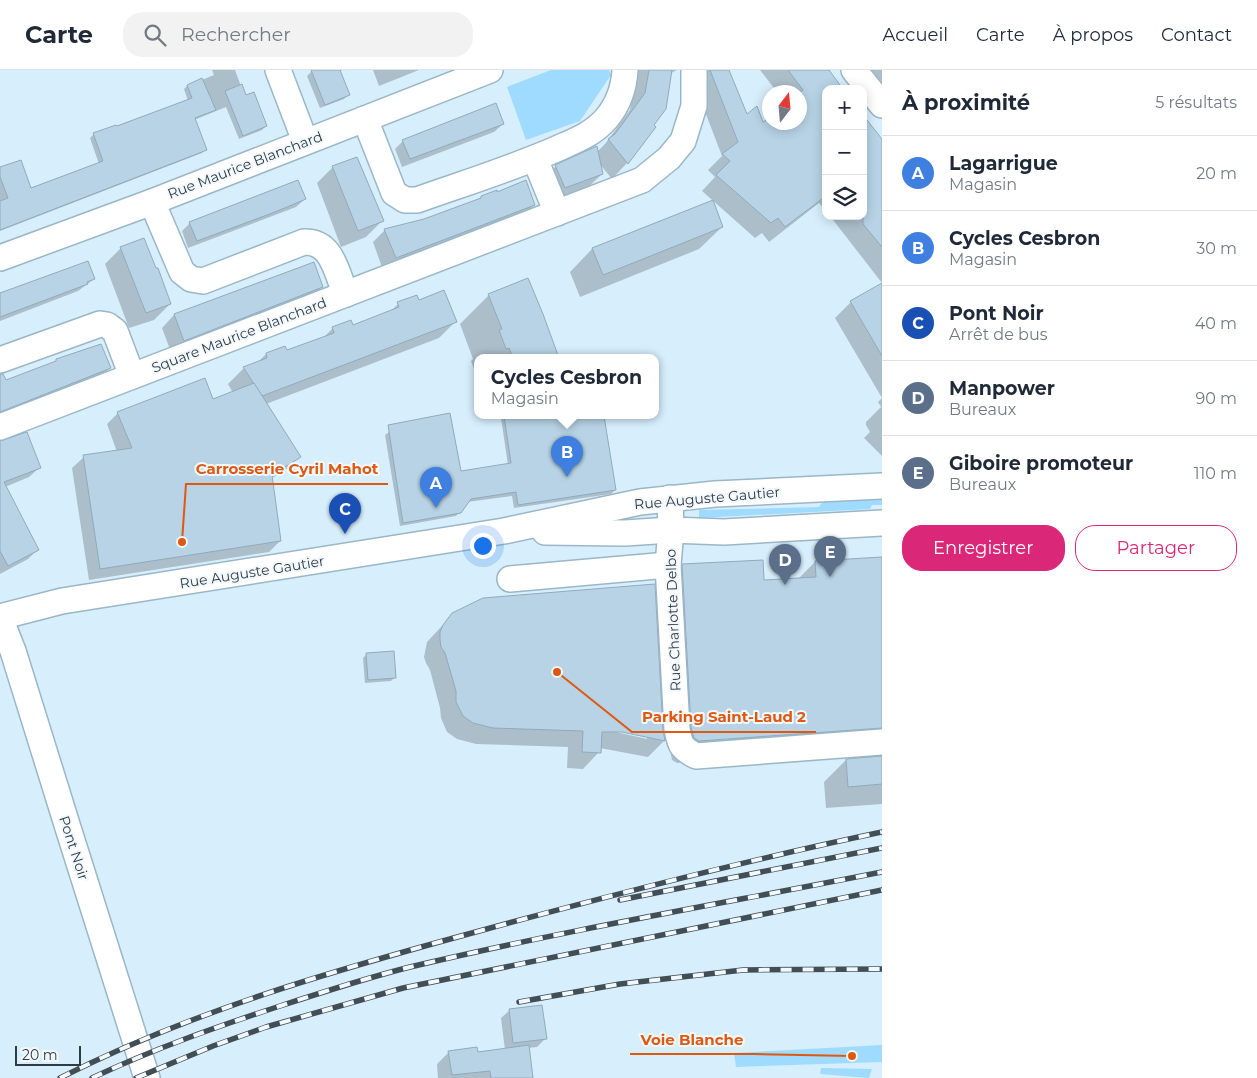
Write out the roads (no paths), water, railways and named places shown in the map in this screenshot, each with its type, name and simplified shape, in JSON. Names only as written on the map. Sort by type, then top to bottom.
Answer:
[{"type":"street","points":[[278,70],[305,141]]},
{"type":"street","name":"Rue Maurice Blanchard","points":[[0,258],[152,202],[490,70]]},
{"type":"street","points":[[365,119],[394,193],[405,200],[417,200],[535,159],[582,137],[606,120],[614,108],[621,94],[625,70]]},
{"type":"street","name":"Square Maurice Blanchard","points":[[0,427],[642,180],[669,158],[682,141],[694,106],[694,70]]},
{"type":"street","points":[[854,70],[882,105]]},
{"type":"street","points":[[535,159],[557,213]]},
{"type":"street","points":[[152,202],[182,272],[191,279],[203,281],[304,242],[311,242],[319,244],[328,252],[346,294]]},
{"type":"street","points":[[0,360],[100,324],[107,325],[115,330],[132,376]]},
{"type":"street","name":"Rue Auguste Gautier","points":[[0,618],[62,601],[504,531],[631,504],[670,498],[882,486]]},
{"type":"street","name":"Rue Charlotte Delbo","points":[[670,498],[671,530],[668,565],[679,744],[686,751],[696,756],[882,742]]},
{"type":"street","name":"Rue Auguste Gautier","points":[[504,531],[625,533],[671,530],[724,532],[882,523]]},
{"type":"street","points":[[510,580],[668,565]]},
{"type":"street","name":"Pont Noir","points":[[0,618],[14,651],[147,1078]]},
{"type":"railway","points":[[60,1078],[162,1032],[268,993],[321,976],[632,891],[782,854],[882,832]]},
{"type":"railway","points":[[620,900],[882,848]]},
{"type":"railway","points":[[92,1078],[138,1057],[208,1030],[394,971],[587,929],[882,872]]},
{"type":"railway","points":[[136,1078],[213,1046],[266,1027],[403,988],[882,890]]},
{"type":"railway","points":[[519,1002],[620,984],[743,970],[882,969]]},
{"type":"place","name":"Cycles Cesbron","points":[[567,477]]},
{"type":"place","name":"Lagarrigue","points":[[436,508]]},
{"type":"place","name":"Pont Noir","points":[[345,534]]},
{"type":"place","name":"Carrosserie Cyril Mahot","points":[[182,542]]},
{"type":"place","name":"Giboire promoteur","points":[[830,577]]},
{"type":"place","name":"Manpower","points":[[785,585]]},
{"type":"place","name":"Parking Saint-Laud 2","points":[[557,672]]},
{"type":"place","name":"Voie Blanche","points":[[852,1056]]}]
